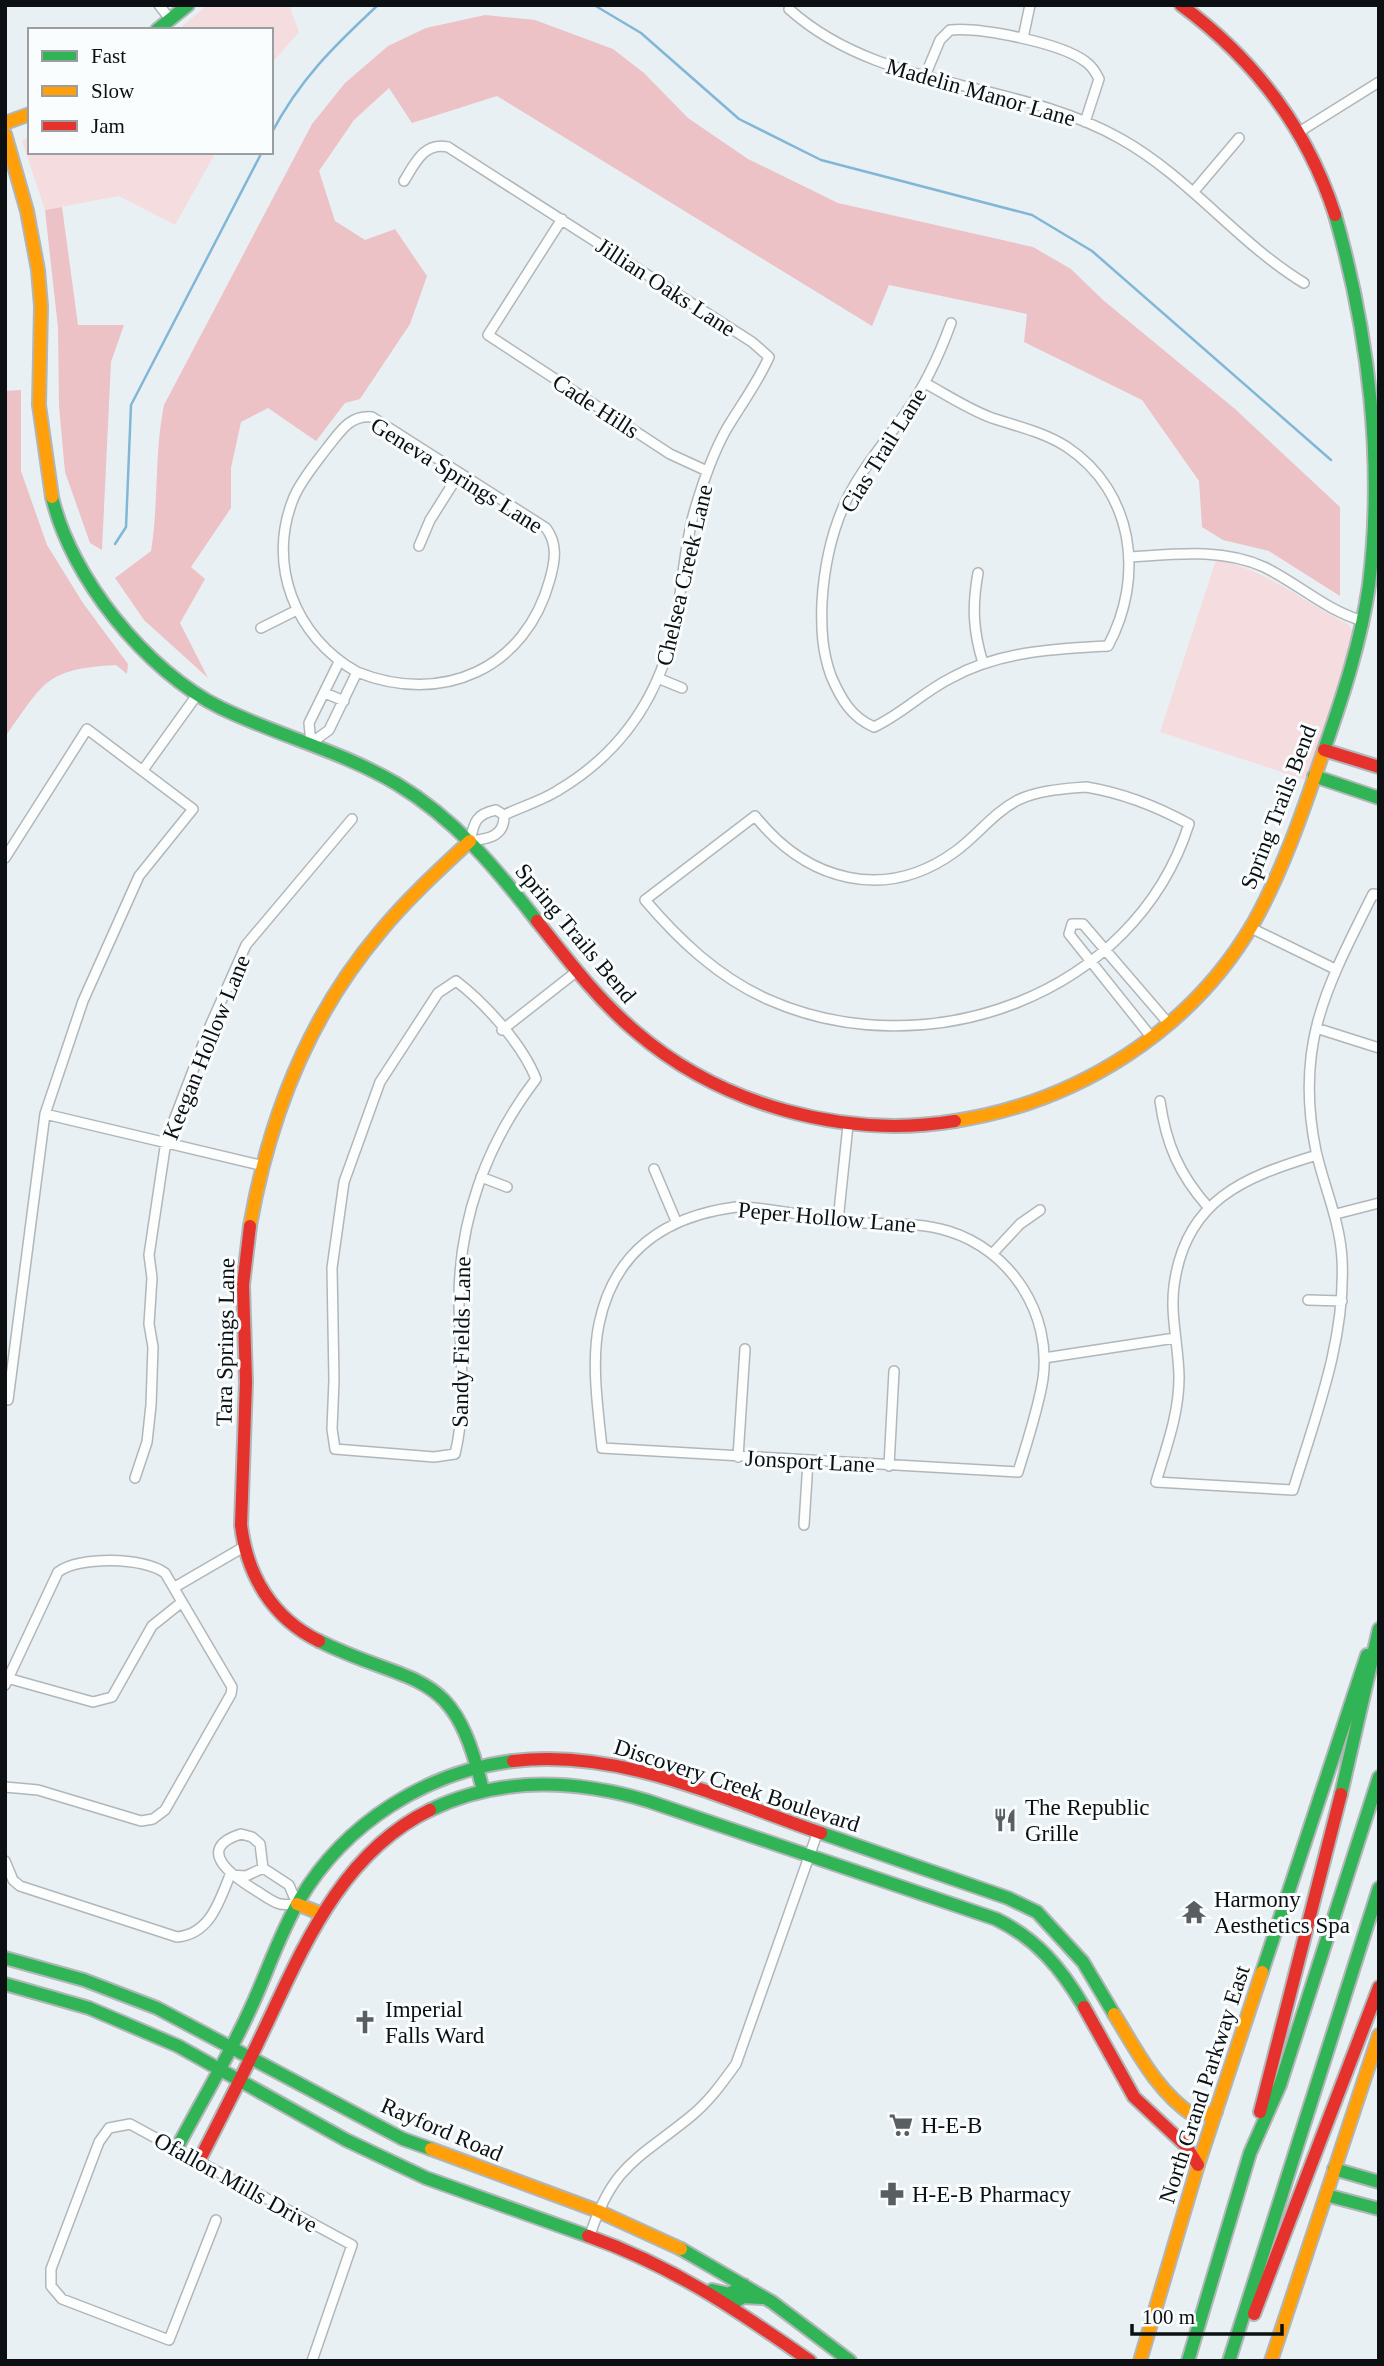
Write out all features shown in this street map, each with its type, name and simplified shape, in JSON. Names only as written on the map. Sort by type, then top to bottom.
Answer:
[{"type":"main road","points":[[159,28],[188,5]]},
{"type":"main road","name":"Spring Trails Bend","points":[[5,134],[28,209],[40,290],[39,415],[55,511],[97,598],[149,658],[197,695],[234,714],[382,774],[417,796],[470,841],[576,972],[622,1021],[665,1055],[729,1091],[799,1115],[848,1125],[920,1126],[983,1119],[1050,1098],[1115,1064],[1168,1024],[1224,965],[1251,928],[1278,877],[1353,665],[1363,621],[1378,497],[1371,385],[1348,261],[1337,218],[1299,132],[1261,79],[1218,35],[1181,5]]},
{"type":"main road","points":[[5,123],[28,115]]},
{"type":"main road","points":[[1324,750],[1379,767]]},
{"type":"main road","points":[[1314,776],[1379,798]]},
{"type":"main road","name":"Tara Springs Lane","points":[[470,841],[380,931],[337,988],[287,1085],[260,1165],[244,1273],[246,1384],[242,1548],[256,1585],[282,1615],[313,1638],[420,1679],[441,1696],[467,1730],[482,1791]]},
{"type":"main road","name":"North Grand Parkway East","points":[[1140,2361],[1198,2165],[1379,1622]]},
{"type":"main road","points":[[1188,2361],[1250,2153],[1360,1718],[1379,1629]]},
{"type":"main road","name":"Discovery Creek Boulevard","points":[[177,2148],[218,2066],[232,2046],[297,1904],[343,1844],[391,1802],[478,1766],[514,1760],[577,1759],[618,1765],[818,1831],[1008,1898],[1037,1912],[1083,1962],[1147,2068],[1169,2098],[1185,2113],[1194,2116],[1216,2112]]},
{"type":"main road","points":[[1250,2153],[1280,2085],[1379,1777]]},
{"type":"main road","name":"Discovery Creek Boulevard","points":[[200,2161],[321,1914],[339,1886],[385,1838],[432,1810],[482,1791],[517,1785],[575,1784],[668,1808],[808,1855],[998,1921],[1033,1941],[1052,1956],[1065,1976],[1135,2099],[1170,2132],[1186,2143],[1198,2165]]},
{"type":"main road","points":[[668,1808],[677,1785]]},
{"type":"main road","points":[[1231,2361],[1379,1888]]},
{"type":"main road","points":[[297,1904],[321,1914]]},
{"type":"main road","name":"Rayford Road","points":[[5,1958],[109,1989],[232,2046],[403,2139],[598,2211],[681,2249],[766,2298],[850,2361]]},
{"type":"main road","name":"Rayford Road","points":[[5,1984],[64,1999],[119,2019],[241,2078],[319,2125],[398,2166],[631,2251],[705,2289],[810,2361]]},
{"type":"main road","points":[[1231,2361],[1240,2351],[1379,1987]]},
{"type":"main road","points":[[1271,2361],[1379,2035]]},
{"type":"main road","points":[[1334,2169],[1379,2182]]},
{"type":"main road","points":[[1326,2195],[1379,2209]]},
{"type":"main road","points":[[705,2289],[729,2294],[744,2285]]},
{"type":"main road","points":[[731,2305],[743,2297],[766,2298]]},
{"type":"street","points":[[159,5],[170,19]]},
{"type":"street","points":[[1023,38],[1030,5]]},
{"type":"street","name":"Madelin Manor Lane","points":[[789,9],[812,30],[838,46],[875,62],[1044,107],[1121,139],[1195,190],[1284,271],[1304,283]]},
{"type":"street","points":[[925,76],[940,40],[950,30],[994,32],[1023,38],[1085,60],[1093,69],[1099,79],[1085,122]]},
{"type":"street","points":[[1299,132],[1378,86]]},
{"type":"street","points":[[1195,190],[1239,138]]},
{"type":"street","name":"Jillian Oaks Lane","points":[[404,181],[423,152],[439,145],[448,147],[752,342],[769,358]]},
{"type":"street","name":"Cade Hills","points":[[562,219],[488,335],[670,454],[707,471]]},
{"type":"street","name":"Cias Trail Lane","points":[[951,323],[925,383],[846,502],[833,533],[823,580],[821,631],[828,668],[844,703],[857,720],[874,727],[894,718],[910,703],[951,677],[984,663]]},
{"type":"street","name":"Chelsea Creek Lane","points":[[504,815],[554,793],[610,753],[645,707],[660,679],[670,648],[694,513],[707,471],[725,432],[760,379],[769,358]]},
{"type":"street","points":[[925,383],[990,417],[1065,446],[1101,477],[1125,521],[1131,557],[1124,609],[1108,646],[1050,648],[984,663],[973,633],[973,600],[978,573]]},
{"type":"street","name":"Geneva Springs Lane","points":[[297,610],[285,576],[283,554],[288,515],[307,472],[349,421],[360,416],[372,416],[546,528],[553,537],[552,570],[537,616],[500,659],[459,679],[424,686],[400,684],[357,672]]},
{"type":"street","points":[[419,546],[430,520],[459,474]]},
{"type":"street","points":[[1131,557],[1201,553],[1247,560],[1266,568],[1332,611],[1363,621]]},
{"type":"street","points":[[261,628],[297,610],[319,643],[339,662],[357,672],[329,730],[311,743]]},
{"type":"street","points":[[311,743],[309,723],[339,662]]},
{"type":"street","points":[[660,679],[682,688]]},
{"type":"street","points":[[325,692],[344,701]]},
{"type":"street","points":[[143,770],[197,695]]},
{"type":"street","points":[[5,858],[87,729],[192,809],[139,876],[83,1001],[46,1114],[8,1400]]},
{"type":"street","points":[[1086,787],[1117,792],[1166,811],[1189,824],[1181,848],[1155,894],[1106,948],[1090,962],[1040,993],[1002,1010],[963,1021],[923,1027],[882,1028],[804,1013],[766,999],[729,978],[694,952],[645,900],[755,816],[773,838],[807,864],[832,874],[858,879],[884,879],[935,864],[958,850],[992,817],[1019,800],[1050,790],[1086,787]]},
{"type":"street","name":"Chelsea Creek Lane","points":[[496,810],[504,815],[505,824],[490,839],[470,841],[474,821],[484,812],[496,810]]},
{"type":"street","name":"Keegan Hollow Lane","points":[[135,1479],[147,1442],[151,1405],[153,1347],[149,1325],[152,1278],[149,1255],[166,1141],[210,1026],[246,946],[352,819]]},
{"type":"street","points":[[1317,1155],[1265,1171],[1233,1187],[1208,1207],[1188,1238],[1174,1288],[1179,1378],[1175,1420],[1156,1482],[1293,1490],[1337,1344],[1342,1301],[1342,1257],[1336,1214],[1317,1155],[1307,1083],[1316,1028],[1335,969],[1376,895]]},
{"type":"street","points":[[1152,1038],[1069,934],[1072,924],[1083,924],[1168,1024]]},
{"type":"street","points":[[1251,928],[1335,969]]},
{"type":"street","points":[[502,1030],[576,972]]},
{"type":"street","name":"Sandy Fields Lane","points":[[456,981],[475,996],[528,1059],[536,1079],[508,1118],[481,1177],[461,1259],[462,1373],[460,1435],[456,1454],[434,1457],[335,1449],[332,1429],[332,1268],[344,1182],[380,1082],[438,993],[456,981]]},
{"type":"street","points":[[1316,1028],[1379,1048]]},
{"type":"street","points":[[1160,1101],[1165,1133],[1173,1157],[1188,1184],[1208,1207]]},
{"type":"street","points":[[46,1114],[260,1165]]},
{"type":"street","points":[[838,1221],[848,1125]]},
{"type":"street","points":[[654,1169],[677,1221]]},
{"type":"street","points":[[481,1177],[507,1187]]},
{"type":"street","points":[[1336,1214],[1379,1203]]},
{"type":"street","name":"Peper Hollow Lane","points":[[602,1448],[598,1326],[606,1300],[623,1268],[646,1242],[677,1221],[707,1211],[759,1207],[838,1221],[947,1231],[993,1253],[1023,1286],[1040,1328],[1044,1359],[1043,1379],[1018,1472]]},
{"type":"street","points":[[993,1253],[1020,1224],[1040,1210]]},
{"type":"street","points":[[1308,1300],[1342,1301]]},
{"type":"street","points":[[1044,1359],[1175,1338]]},
{"type":"street","points":[[738,1457],[745,1349]]},
{"type":"street","points":[[889,1466],[894,1371]]},
{"type":"street","name":"Jonsport Lane","points":[[602,1448],[1018,1472]]},
{"type":"street","points":[[804,1525],[808,1461]]},
{"type":"street","points":[[175,1587],[242,1548]]},
{"type":"street","points":[[5,1787],[38,1790],[141,1821],[153,1819],[165,1810],[231,1694],[232,1686],[165,1573],[148,1564],[86,1561],[69,1564],[52,1581],[6,1681],[93,1702],[112,1697],[152,1626],[182,1602]]},
{"type":"street","points":[[590,2235],[598,2211],[627,2165],[689,2118],[716,2092],[736,2064],[818,1831]]},
{"type":"street","points":[[240,1834],[252,1837],[260,1844],[263,1868],[289,1885],[297,1904],[278,1904],[230,1875],[223,1868],[219,1857],[222,1846],[230,1838],[240,1834]]},
{"type":"street","points":[[5,1861],[13,1880],[20,1886],[177,1937],[197,1933],[214,1914],[230,1875]]},
{"type":"street","points":[[230,1875],[246,1876],[263,1868]]},
{"type":"street","name":"Ofallon Mills Drive","points":[[216,2220],[169,2340],[70,2302],[54,2291],[49,2281],[51,2269],[99,2142],[105,2131],[118,2124],[130,2124],[352,2245],[312,2361]]},
{"type":"shaded area","points":[[207,5],[289,5],[299,32],[273,62],[273,28],[180,28]]},
{"type":"shaded area","points":[[485,15],[535,20],[613,49],[644,73],[688,118],[748,159],[838,203],[1033,247],[1071,269],[1103,300],[1235,409],[1340,507],[1340,596],[1269,551],[1223,540],[1202,527],[1199,481],[1142,400],[1024,342],[1027,314],[889,285],[872,326],[497,96],[412,123],[389,88],[354,120],[319,171],[335,221],[365,240],[395,229],[427,276],[410,324],[360,399],[345,403],[316,441],[268,408],[241,422],[231,468],[231,508],[191,567],[205,579],[180,623],[208,678],[144,620],[115,578],[151,551],[164,405],[312,124],[345,83],[388,46],[426,28]]},
{"type":"shaded area","points":[[28,137],[28,154],[215,154],[175,225],[119,196],[45,210],[22,141]]},
{"type":"shaded area","points":[[62,207],[78,325],[124,325],[111,362],[102,550],[90,543],[65,472],[59,406],[58,328],[45,210]]},
{"type":"shaded area","points":[[21,390],[21,471],[47,545],[83,603],[128,664],[127,674],[116,665],[92,667],[74,670],[48,682],[5,737],[5,391]]},
{"type":"shaded area","points":[[1216,560],[1234,564],[1268,578],[1348,624],[1352,630],[1348,660],[1306,780],[1160,732]]},
{"type":"waterway","points":[[273,130],[318,65],[378,5]]},
{"type":"waterway","points":[[594,5],[641,33],[739,119],[821,160],[1032,215],[1092,251],[1331,460]]},
{"type":"waterway","points":[[115,544],[126,527],[131,405],[261,154]]},
{"type":"traffic: fast","points":[[159,28],[188,5]]},
{"type":"traffic: fast","points":[[1324,750],[1351,668],[1366,606],[1375,492],[1374,445],[1365,352],[1335,215]]},
{"type":"traffic: fast","points":[[52,497],[62,528],[94,590],[116,619],[166,671],[193,692],[221,708],[376,772],[418,798],[473,846],[537,921]]},
{"type":"traffic: fast","points":[[1314,776],[1379,798]]},
{"type":"traffic: fast","points":[[1341,1794],[1379,1629]]},
{"type":"traffic: fast","points":[[319,1641],[406,1676],[427,1686],[444,1700],[459,1721],[472,1750],[483,1791]]},
{"type":"traffic: fast","points":[[1262,1972],[1367,1655]]},
{"type":"traffic: fast","points":[[177,2148],[239,2033],[292,1913],[319,1872],[340,1847],[364,1825],[419,1789],[481,1767],[513,1761]]},
{"type":"traffic: fast","points":[[1188,2361],[1250,2153],[1280,2085],[1379,1777]]},
{"type":"traffic: fast","points":[[430,1810],[483,1791],[538,1784],[593,1788],[648,1801],[996,1919],[1036,1945],[1057,1967],[1084,2007]]},
{"type":"traffic: fast","points":[[821,1833],[1008,1898],[1037,1912],[1083,1962],[1114,2014]]},
{"type":"traffic: fast","points":[[1229,2361],[1379,1888]]},
{"type":"traffic: fast","points":[[5,1958],[84,1980],[157,2008],[403,2139],[431,2149]]},
{"type":"traffic: fast","points":[[5,1984],[89,2008],[178,2046],[346,2140],[426,2178],[588,2236]]},
{"type":"traffic: fast","points":[[1334,2169],[1379,2182]]},
{"type":"traffic: fast","points":[[1326,2195],[1379,2209]]},
{"type":"traffic: fast","points":[[681,2249],[772,2302],[850,2361]]},
{"type":"traffic: fast","points":[[712,2290],[729,2294],[744,2285]]},
{"type":"traffic: fast","points":[[731,2305],[743,2297],[762,2298]]},
{"type":"traffic: slow","points":[[5,123],[28,115]]},
{"type":"traffic: slow","points":[[5,134],[27,211],[38,270],[41,306],[39,405],[52,497]]},
{"type":"traffic: slow","points":[[955,1121],[1044,1097],[1087,1078],[1127,1055],[1164,1028],[1198,996],[1228,961],[1265,901],[1293,838],[1324,750]]},
{"type":"traffic: slow","points":[[250,1226],[268,1146],[280,1107],[312,1034],[332,998],[390,920],[470,841]]},
{"type":"traffic: slow","points":[[297,1904],[322,1914]]},
{"type":"traffic: slow","points":[[1140,2361],[1198,2165],[1262,1972]]},
{"type":"traffic: slow","points":[[1114,2014],[1149,2070],[1169,2095],[1194,2116],[1216,2112]]},
{"type":"traffic: slow","points":[[1271,2361],[1379,2035]]},
{"type":"traffic: slow","points":[[431,2149],[598,2211],[681,2249]]},
{"type":"traffic: jam","points":[[1181,5],[1232,48],[1275,98],[1309,153],[1335,215]]},
{"type":"traffic: jam","points":[[1324,750],[1379,767]]},
{"type":"traffic: jam","points":[[537,921],[584,979],[622,1020],[670,1058],[706,1079],[745,1097],[786,1111],[828,1120],[870,1125],[955,1121]]},
{"type":"traffic: jam","points":[[250,1226],[243,1285],[246,1382],[241,1525],[249,1561],[265,1593],[288,1620],[319,1641]]},
{"type":"traffic: jam","points":[[513,1761],[553,1759],[631,1769],[670,1779],[821,1833]]},
{"type":"traffic: jam","points":[[1260,2112],[1341,1794]]},
{"type":"traffic: jam","points":[[199,2161],[293,1968],[328,1906],[372,1851],[399,1828],[430,1810]]},
{"type":"traffic: jam","points":[[1254,2314],[1379,1987]]},
{"type":"traffic: jam","points":[[1084,2007],[1134,2097],[1186,2146],[1198,2165]]},
{"type":"traffic: jam","points":[[588,2236],[676,2275],[730,2307],[810,2361]]},
{"type":"place","name":"The Republic Grille","points":[[1005,1820]]},
{"type":"place","name":"Harmony Aesthetics Spa","points":[[1194,1912]]},
{"type":"place","name":"Imperial Falls Ward","points":[[365,2022]]},
{"type":"place","name":"H-E-B","points":[[901,2125]]},
{"type":"place","name":"H-E-B Pharmacy","points":[[892,2194]]}]
